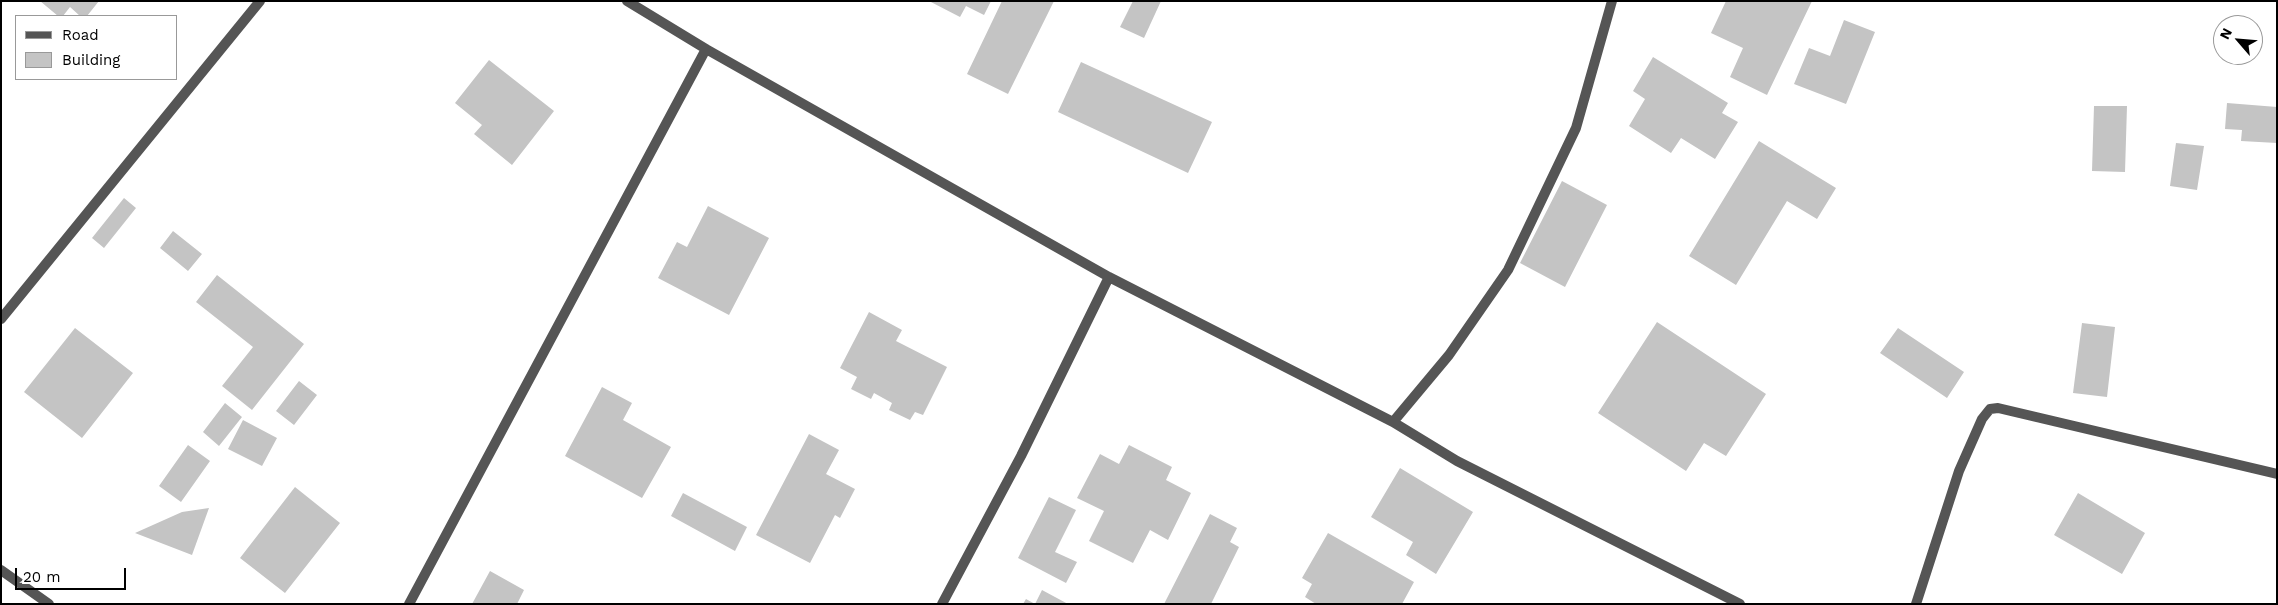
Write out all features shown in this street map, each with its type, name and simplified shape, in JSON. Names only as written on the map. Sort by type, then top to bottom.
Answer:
[{"type":"street","points":[[1,319],[260,1]]},
{"type":"street","points":[[627,1],[706,49],[1109,277],[1393,422],[1457,461],[1740,604]]},
{"type":"street","points":[[1393,422],[1449,355],[1508,270],[1576,128],[1612,1]]},
{"type":"street","points":[[409,604],[706,49]]},
{"type":"street","points":[[942,604],[1021,456],[1109,277]]},
{"type":"street","points":[[1916,604],[1959,471],[1982,419],[1990,409],[1998,408],[2277,474]]},
{"type":"street","points":[[1,570],[49,604]]},
{"type":"building","points":[[40,1],[99,1],[88,15],[79,15],[70,7],[64,15],[57,15]]},
{"type":"building","points":[[929,1],[991,1],[984,15],[966,6],[960,17]]},
{"type":"building","points":[[1002,1],[1054,1],[1008,94],[967,74]]},
{"type":"building","points":[[1133,1],[1161,1],[1144,38],[1120,27]]},
{"type":"building","points":[[1726,1],[1812,1],[1767,95],[1730,77],[1743,48],[1711,33]]},
{"type":"building","points":[[1844,20],[1875,32],[1846,104],[1794,84],[1809,48],[1830,56]]},
{"type":"building","points":[[1653,57],[1728,103],[1722,113],[1738,122],[1715,159],[1681,138],[1671,153],[1629,126],[1645,99],[1633,91]]},
{"type":"building","points":[[489,60],[554,111],[512,165],[474,134],[482,125],[455,103]]},
{"type":"building","points":[[1081,62],[1212,122],[1188,173],[1058,112]]},
{"type":"building","points":[[2227,103],[2277,107],[2277,143],[2241,141],[2242,130],[2225,129]]},
{"type":"building","points":[[2094,106],[2127,106],[2125,172],[2092,171]]},
{"type":"building","points":[[1759,141],[1836,188],[1817,219],[1787,201],[1736,285],[1689,256]]},
{"type":"building","points":[[2176,143],[2204,146],[2197,190],[2170,186]]},
{"type":"building","points":[[1562,181],[1607,205],[1565,287],[1520,263]]},
{"type":"building","points":[[124,198],[136,208],[104,248],[92,238]]},
{"type":"building","points":[[708,206],[769,238],[729,315],[658,278],[677,242],[687,247]]},
{"type":"building","points":[[173,231],[202,254],[188,271],[160,248]]},
{"type":"building","points":[[217,275],[304,344],[252,410],[222,386],[253,347],[196,302]]},
{"type":"building","points":[[869,312],[902,330],[896,341],[947,367],[923,415],[915,412],[910,420],[889,410],[892,403],[874,393],[871,399],[851,389],[857,377],[840,368]]},
{"type":"building","points":[[1657,322],[1766,394],[1726,456],[1704,443],[1686,471],[1598,413]]},
{"type":"building","points":[[2082,323],[2115,327],[2107,397],[2073,393]]},
{"type":"building","points":[[75,328],[133,373],[82,438],[24,392]]},
{"type":"building","points":[[1898,328],[1964,372],[1947,398],[1880,353]]},
{"type":"building","points":[[299,381],[317,395],[294,425],[276,411]]},
{"type":"building","points":[[602,387],[632,403],[623,420],[671,447],[642,498],[565,456]]},
{"type":"building","points":[[225,403],[242,417],[219,446],[203,432]]},
{"type":"building","points":[[243,420],[277,438],[262,466],[228,449]]},
{"type":"building","points":[[809,434],[839,450],[826,474],[855,489],[840,518],[835,515],[810,563],[756,535]]},
{"type":"building","points":[[188,445],[210,461],[181,502],[159,486]]},
{"type":"building","points":[[1129,445],[1172,467],[1166,480],[1191,493],[1168,540],[1150,530],[1133,563],[1089,541],[1104,511],[1077,498],[1100,454],[1119,464]]},
{"type":"building","points":[[1400,468],[1473,512],[1436,574],[1406,555],[1413,542],[1371,517]]},
{"type":"building","points":[[295,487],[340,523],[285,593],[240,558]]},
{"type":"building","points":[[683,493],[747,527],[735,551],[671,516]]},
{"type":"building","points":[[2078,493],[2145,533],[2122,574],[2054,535]]},
{"type":"building","points":[[1049,497],[1076,510],[1055,552],[1077,562],[1066,583],[1018,558]]},
{"type":"building","points":[[209,508],[192,555],[135,533],[182,512]]},
{"type":"building","points":[[1210,514],[1237,528],[1230,542],[1239,547],[1211,604],[1164,604]]},
{"type":"building","points":[[1328,533],[1414,582],[1402,604],[1316,604],[1305,597],[1312,584],[1302,578]]},
{"type":"building","points":[[490,571],[524,590],[517,604],[472,604]]},
{"type":"building","points":[[1042,590],[1068,604],[1035,604]]},
{"type":"building","points":[[1026,599],[1035,604],[1023,604]]}]
